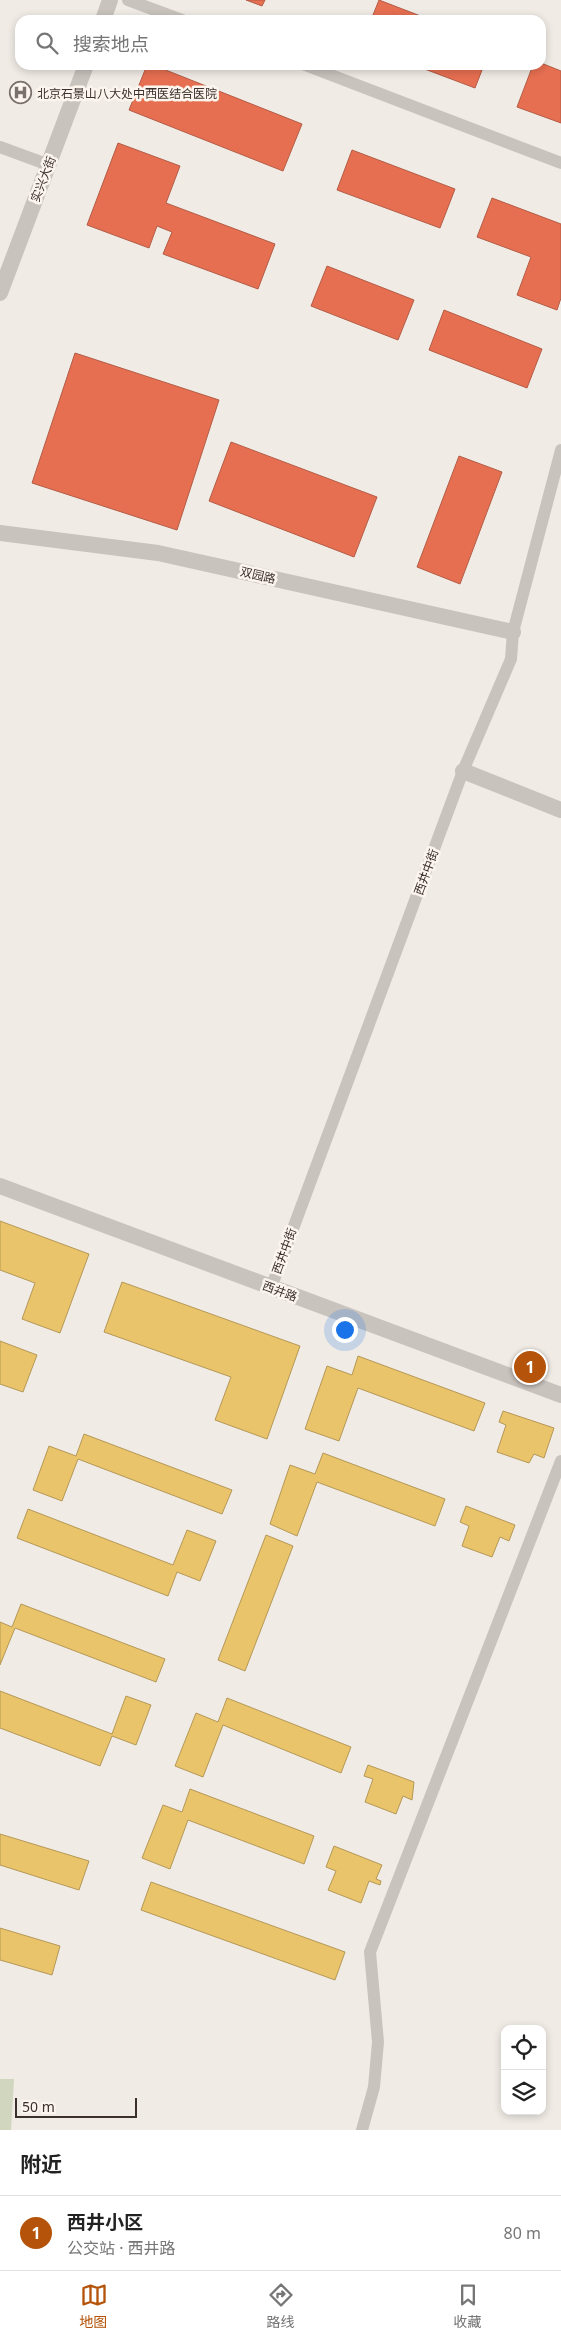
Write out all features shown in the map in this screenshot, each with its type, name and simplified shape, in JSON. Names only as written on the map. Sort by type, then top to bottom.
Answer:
[{"type":"street","points":[[105,15],[110,0]]},
{"type":"street","points":[[128,0],[168,15]]},
{"type":"street","name":"实兴大街","points":[[0,293],[84,70]]},
{"type":"street","points":[[318,70],[561,163]]},
{"type":"street","points":[[0,147],[49,165]]},
{"type":"street","name":"西井中街","points":[[271,1288],[463,771],[511,660],[513,632],[561,450]]},
{"type":"street","name":"双园路","points":[[0,533],[158,553],[513,632]]},
{"type":"street","points":[[463,771],[561,810]]},
{"type":"street","name":"西井路","points":[[0,1186],[561,1395]]},
{"type":"street","points":[[362,2130],[374,2087],[378,2042],[370,1952],[561,1461]]},
{"type":"green space","points":[[0,2079],[14,2079],[11,2130],[0,2130]]},
{"type":"building: 住宅","points":[[0,1221],[89,1254],[60,1333],[22,1319],[35,1283],[0,1270]]},
{"type":"building: 住宅","points":[[122,1282],[300,1346],[267,1439],[215,1420],[231,1377],[104,1332]]},
{"type":"building: 住宅","points":[[0,1341],[37,1355],[23,1392],[0,1384]]},
{"type":"building: 住宅","points":[[358,1356],[485,1403],[474,1431],[358,1388],[339,1441],[305,1429],[327,1366],[352,1375]]},
{"type":"building: 住宅","points":[[503,1411],[554,1428],[544,1458],[534,1454],[529,1463],[497,1452],[506,1425],[499,1422]]},
{"type":"building: 住宅","points":[[84,1434],[232,1490],[222,1514],[78,1459],[62,1501],[33,1490],[49,1446],[76,1456]]},
{"type":"building: 住宅","points":[[323,1453],[445,1499],[435,1526],[317,1482],[297,1536],[270,1524],[290,1465],[315,1474]]},
{"type":"building: 住宅","points":[[466,1506],[515,1525],[509,1541],[500,1537],[492,1557],[462,1546],[469,1526],[460,1522]]},
{"type":"building: 住宅","points":[[28,1509],[173,1565],[187,1530],[216,1541],[200,1581],[177,1572],[168,1596],[17,1538]]},
{"type":"building: 住宅","points":[[266,1535],[293,1546],[245,1671],[218,1660]]},
{"type":"building: 住宅","points":[[21,1604],[165,1659],[156,1682],[15,1628],[0,1665],[0,1622],[12,1627]]},
{"type":"building: 住宅","points":[[0,1691],[112,1734],[126,1696],[151,1705],[136,1745],[112,1736],[100,1766],[0,1728]]},
{"type":"building: 住宅","points":[[227,1698],[351,1747],[341,1773],[223,1725],[203,1777],[175,1766],[196,1713],[218,1722]]},
{"type":"building: 住宅","points":[[368,1765],[414,1782],[412,1800],[403,1796],[396,1814],[365,1802],[373,1779],[364,1776]]},
{"type":"building: 住宅","points":[[190,1789],[314,1836],[304,1864],[188,1820],[170,1869],[142,1858],[163,1805],[182,1812]]},
{"type":"building: 住宅","points":[[0,1834],[89,1861],[79,1890],[0,1865]]},
{"type":"building: 住宅","points":[[334,1846],[382,1865],[376,1879],[381,1881],[380,1885],[369,1881],[361,1903],[328,1890],[336,1871],[326,1867]]},
{"type":"building: 住宅","points":[[151,1882],[345,1952],[335,1980],[141,1910]]},
{"type":"building: 住宅","points":[[0,1928],[60,1946],[52,1975],[0,1960]]},
{"type":"building: 商业","points":[[246,0],[265,0],[262,6]]},
{"type":"building: 商业","points":[[379,0],[418,15],[373,15]]},
{"type":"building: 商业","points":[[546,65],[561,71],[561,123],[517,107],[531,70],[546,70]]},
{"type":"building: 商业","points":[[145,70],[166,70],[302,124],[283,171],[129,110]]},
{"type":"building: 商业","points":[[427,70],[482,70],[475,88]]},
{"type":"building: 商业","points":[[118,143],[180,166],[166,203],[275,244],[258,289],[163,254],[172,232],[157,226],[149,248],[87,225]]},
{"type":"building: 商业","points":[[352,150],[455,189],[440,228],[337,190]]},
{"type":"building: 商业","points":[[492,198],[561,224],[561,298],[557,310],[517,295],[531,257],[477,237]]},
{"type":"building: 商业","points":[[327,266],[414,300],[398,340],[311,306]]},
{"type":"building: 商业","points":[[444,310],[542,349],[527,388],[429,350]]},
{"type":"building: 商业","points":[[75,353],[219,400],[177,530],[32,483]]},
{"type":"building: 商业","points":[[231,442],[377,497],[354,557],[209,501]]},
{"type":"building: 商业","points":[[459,456],[502,472],[460,584],[417,567]]},
{"type":"place","name":"北京石景山八大处中西医结合医院","points":[[21,93]]},
{"type":"place","name":"西井小区","points":[[530,1367]]}]
